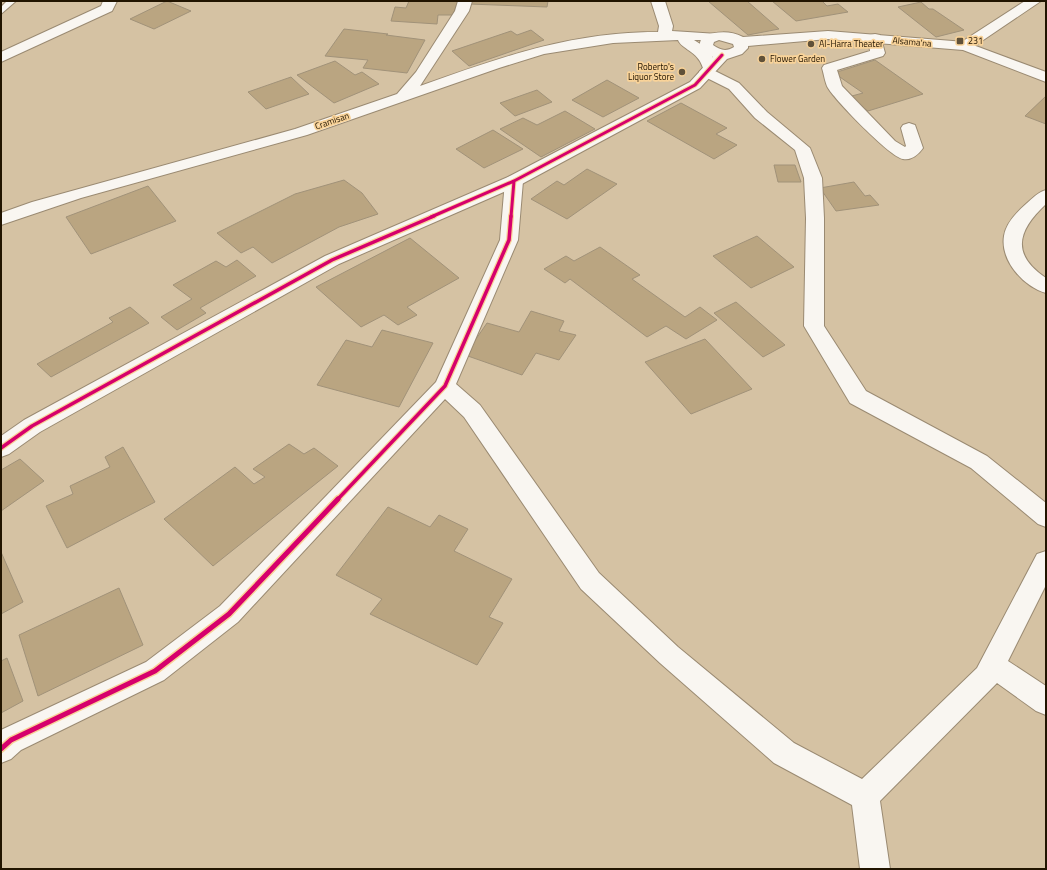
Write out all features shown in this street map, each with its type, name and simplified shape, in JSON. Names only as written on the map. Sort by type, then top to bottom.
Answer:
[{"type":"street","points":[[1,58],[107,8],[110,1]]},
{"type":"street","points":[[402,98],[422,74],[462,11],[466,1]]},
{"type":"street","points":[[658,1],[666,26],[664,37]]},
{"type":"street","points":[[965,46],[1034,1]]},
{"type":"street","points":[[664,37],[678,35],[712,56],[734,86],[761,115],[802,148],[813,178],[814,326],[858,398],[979,462],[1046,517]]},
{"type":"street","name":"Alsama'na","points":[[740,42],[828,35],[965,46],[1046,77]]},
{"type":"street","points":[[1,448],[32,426],[332,260],[514,181],[694,85],[712,56],[726,36],[740,42],[741,48],[738,51],[712,56],[709,59],[704,53],[685,41],[664,37]]},
{"type":"street","name":"Cramisan","points":[[1,219],[70,195],[299,132],[402,98],[481,69],[554,47],[619,37],[664,37]]},
{"type":"street","points":[[875,38],[878,53],[829,68],[835,87],[889,144],[905,155],[915,148],[909,128]]},
{"type":"street","points":[[1,749],[11,740],[155,671],[229,614],[445,386],[509,240],[514,181]]},
{"type":"street","points":[[1046,195],[1028,212],[1013,231],[1013,246],[1022,268],[1046,287]]},
{"type":"street","points":[[445,386],[472,411],[590,581],[669,655],[784,753],[865,796]]},
{"type":"street","points":[[865,796],[986,677],[1046,561]]},
{"type":"street","points":[[992,665],[1046,702]]},
{"type":"street","points":[[865,796],[874,869]]},
{"type":"lane","points":[[1,12],[12,1]]},
{"type":"building","points":[[167,1],[191,11],[154,29],[130,19]]},
{"type":"building","points":[[409,1],[458,1],[453,15],[438,15],[437,24],[391,21],[395,7],[406,8]]},
{"type":"building","points":[[470,1],[548,1],[547,7],[469,4]]},
{"type":"building","points":[[708,1],[747,1],[779,29],[748,35]]},
{"type":"building","points":[[772,1],[822,1],[827,6],[838,4],[848,12],[796,21]]},
{"type":"building","points":[[921,2],[929,9],[933,9],[964,30],[936,37],[898,7]]},
{"type":"building","points":[[344,29],[425,40],[407,73],[363,68],[368,60],[325,56]]},
{"type":"building","points":[[531,30],[544,40],[469,66],[452,51],[511,31],[517,35]]},
{"type":"building","points":[[875,60],[923,94],[868,111],[848,97],[863,93],[834,73]]},
{"type":"building","points":[[335,61],[355,75],[362,72],[379,84],[334,103],[297,75]]},
{"type":"building","points":[[291,77],[309,94],[266,109],[248,92]]},
{"type":"building","points":[[607,80],[639,98],[603,117],[572,100]]},
{"type":"building","points":[[537,90],[552,102],[515,116],[500,103]]},
{"type":"building","points":[[1046,96],[1046,124],[1025,116]]},
{"type":"building","points":[[681,103],[727,128],[716,134],[737,145],[714,159],[647,121]]},
{"type":"building","points":[[565,111],[595,129],[541,157],[500,129],[523,118],[537,125]]},
{"type":"building","points":[[493,130],[523,149],[484,168],[456,149]]},
{"type":"building","points":[[774,165],[795,165],[801,182],[778,182]]},
{"type":"building","points":[[587,169],[617,184],[567,219],[531,199],[557,181],[564,185]]},
{"type":"building","points":[[344,180],[362,193],[378,214],[339,227],[272,263],[253,247],[241,253],[217,233],[295,194]]},
{"type":"building","points":[[854,182],[865,196],[870,195],[879,205],[836,211],[820,188]]},
{"type":"building","points":[[148,186],[176,221],[91,254],[66,217]]},
{"type":"building","points":[[757,236],[794,267],[751,288],[713,256]]},
{"type":"building","points":[[410,238],[459,278],[407,307],[417,315],[398,325],[384,315],[361,327],[316,287]]},
{"type":"building","points":[[600,247],[640,275],[632,279],[685,317],[700,307],[717,320],[686,339],[666,326],[647,337],[570,279],[565,283],[544,269],[566,256],[574,261]]},
{"type":"building","points":[[237,260],[256,276],[200,308],[206,313],[177,330],[161,317],[192,299],[173,285],[216,261],[226,267]]},
{"type":"building","points":[[736,302],[785,345],[763,357],[714,313]]},
{"type":"building","points":[[130,307],[149,323],[51,377],[37,364],[113,322],[109,318]]},
{"type":"building","points":[[531,311],[564,321],[559,331],[576,335],[559,360],[536,353],[522,375],[465,355],[487,323],[519,332]]},
{"type":"building","points":[[382,330],[433,343],[399,407],[317,385],[346,340],[372,347]]},
{"type":"building","points":[[705,339],[752,389],[691,414],[645,362]]},
{"type":"building","points":[[289,444],[304,454],[314,448],[338,466],[213,566],[164,519],[235,467],[254,484],[265,477],[253,469]]},
{"type":"building","points":[[123,447],[155,502],[67,548],[46,506],[73,494],[70,486],[110,467],[105,457]]},
{"type":"building","points":[[20,459],[44,481],[1,511],[1,470]]},
{"type":"building","points":[[388,507],[430,527],[439,515],[468,529],[454,551],[512,579],[489,617],[503,623],[477,665],[370,614],[382,599],[336,575]]},
{"type":"building","points":[[1,552],[23,602],[1,614]]},
{"type":"building","points":[[119,588],[143,645],[38,696],[19,635]]},
{"type":"building","points":[[7,658],[23,701],[1,713],[1,661]]},
{"type":"cycle path","points":[[1,448],[32,426],[332,260],[514,181],[695,85],[722,55]]},
{"type":"cycle path","points":[[1,749],[11,740],[155,671],[229,614],[445,386],[509,240],[514,181]]},
{"type":"place","name":"231","points":[[960,41]]},
{"type":"place","name":"Al-Harra Theater","points":[[811,44]]},
{"type":"place","name":"Flower Garden","points":[[762,59]]},
{"type":"place","name":"Roberto's Liquor Store","points":[[682,72]]}]
